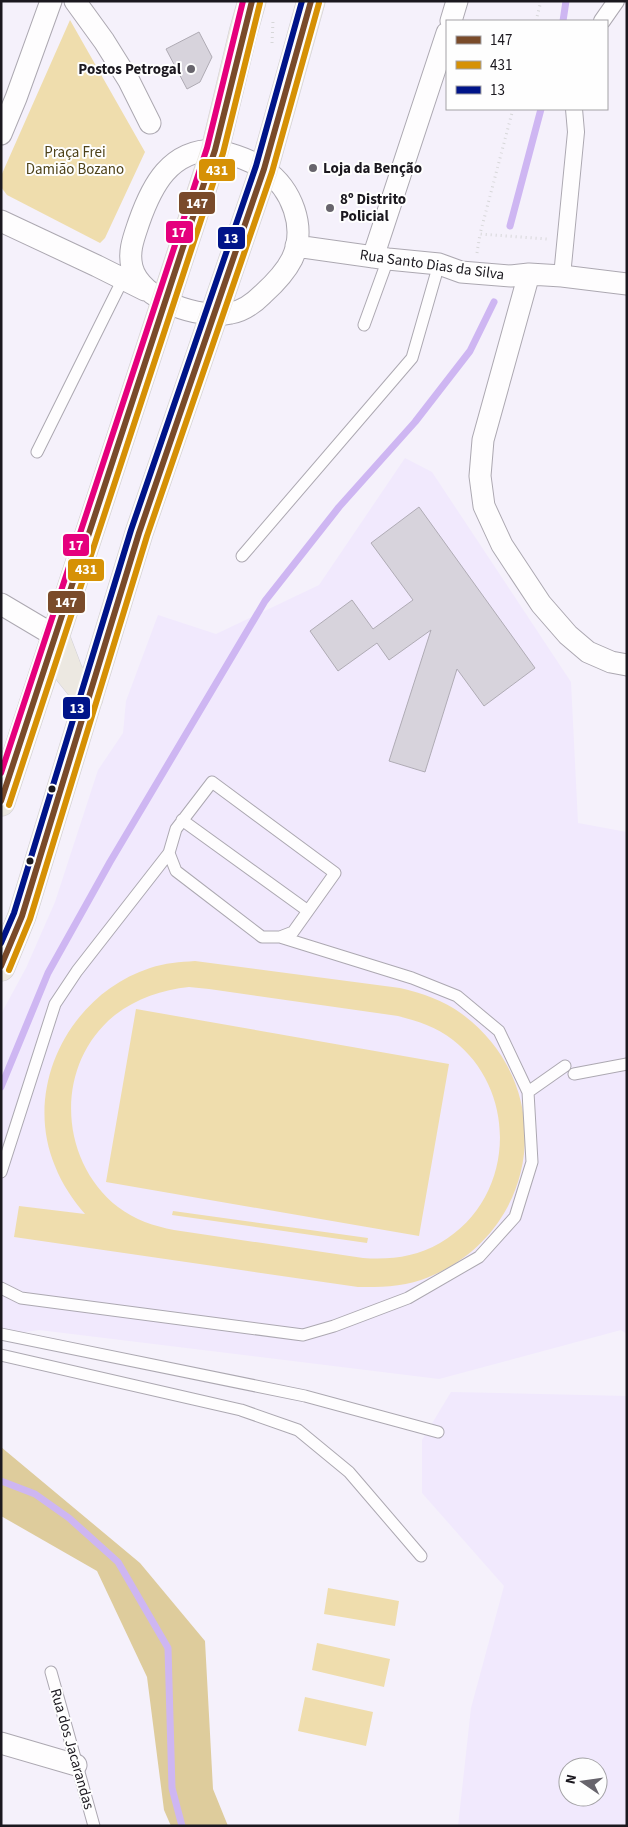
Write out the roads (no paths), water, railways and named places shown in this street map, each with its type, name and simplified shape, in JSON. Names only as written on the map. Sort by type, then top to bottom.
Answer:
[{"type":"main road","points":[[1,802],[55,636],[157,297],[215,150],[252,1]]},
{"type":"main road","points":[[1,967],[22,916],[139,533],[264,169],[311,1]]},
{"type":"main road","points":[[55,636],[69,673],[89,698]]},
{"type":"street","points":[[1,134],[16,98],[50,1]]},
{"type":"street","points":[[75,1],[104,41],[129,81],[150,123]]},
{"type":"street","points":[[451,20],[457,1]]},
{"type":"street","points":[[603,20],[616,1]]},
{"type":"street","points":[[381,258],[446,36]]},
{"type":"street","points":[[562,276],[576,132],[574,110]]},
{"type":"street","points":[[1,221],[97,266],[157,297],[198,312],[215,314],[239,311],[261,297],[286,269],[293,257],[298,224],[292,203],[281,184],[264,169],[239,156],[215,150],[202,151],[174,164],[162,174],[150,194],[132,244],[123,255],[114,261],[97,266]]},
{"type":"street","points":[[132,244],[132,267],[140,283],[157,297]]},
{"type":"street","name":"Rua Santo Dias da Silva","points":[[296,246],[439,264],[461,272],[562,276],[627,284]]},
{"type":"street","points":[[520,275],[483,440],[480,476],[484,506],[502,545],[541,604],[568,634],[588,652],[611,662],[627,664]]},
{"type":"street","points":[[1,604],[55,636]]},
{"type":"street","points":[[1,1743],[76,1765]]},
{"type":"lane","points":[[364,325],[381,258]]},
{"type":"lane","points":[[242,556],[412,358],[439,264]]},
{"type":"lane","points":[[37,452],[123,279]]},
{"type":"lane","points":[[1,1172],[54,1004],[169,853],[176,829],[212,782],[335,873],[293,932],[280,937]]},
{"type":"lane","points":[[182,820],[308,911]]},
{"type":"lane","points":[[1,1288],[21,1298],[302,1336],[408,1298],[479,1257],[515,1217],[532,1162],[528,1092],[499,1031],[457,996],[412,978],[280,937],[262,937],[176,871],[169,853]]},
{"type":"lane","points":[[574,1074],[627,1064]]},
{"type":"lane","points":[[528,1092],[565,1066]]},
{"type":"lane","points":[[1,1334],[305,1396],[438,1432]]},
{"type":"lane","points":[[1,1355],[241,1410],[298,1430],[349,1472],[421,1556]]},
{"type":"lane","name":"Rua dos Jacarandas","points":[[50,1672],[94,1826]]},
{"type":"waterway","points":[[563,20],[566,1]]},
{"type":"waterway","points":[[510,226],[541,110]]},
{"type":"waterway","points":[[1,1087],[48,973],[110,862],[265,601],[339,507],[415,422],[470,351],[494,302]]},
{"type":"waterway","points":[[1,1481],[35,1494],[69,1518],[118,1562],[168,1648],[172,1788],[182,1826]]},
{"type":"place","name":"Postos Petrogal","points":[[191,69]]},
{"type":"place","name":"Loja da Benção","points":[[313,168]]},
{"type":"place","name":"8º Distrito Policial","points":[[330,208]]},
{"type":"park label","name":"Praça Frei Damião Bozano","points":[[75,160]]}]
